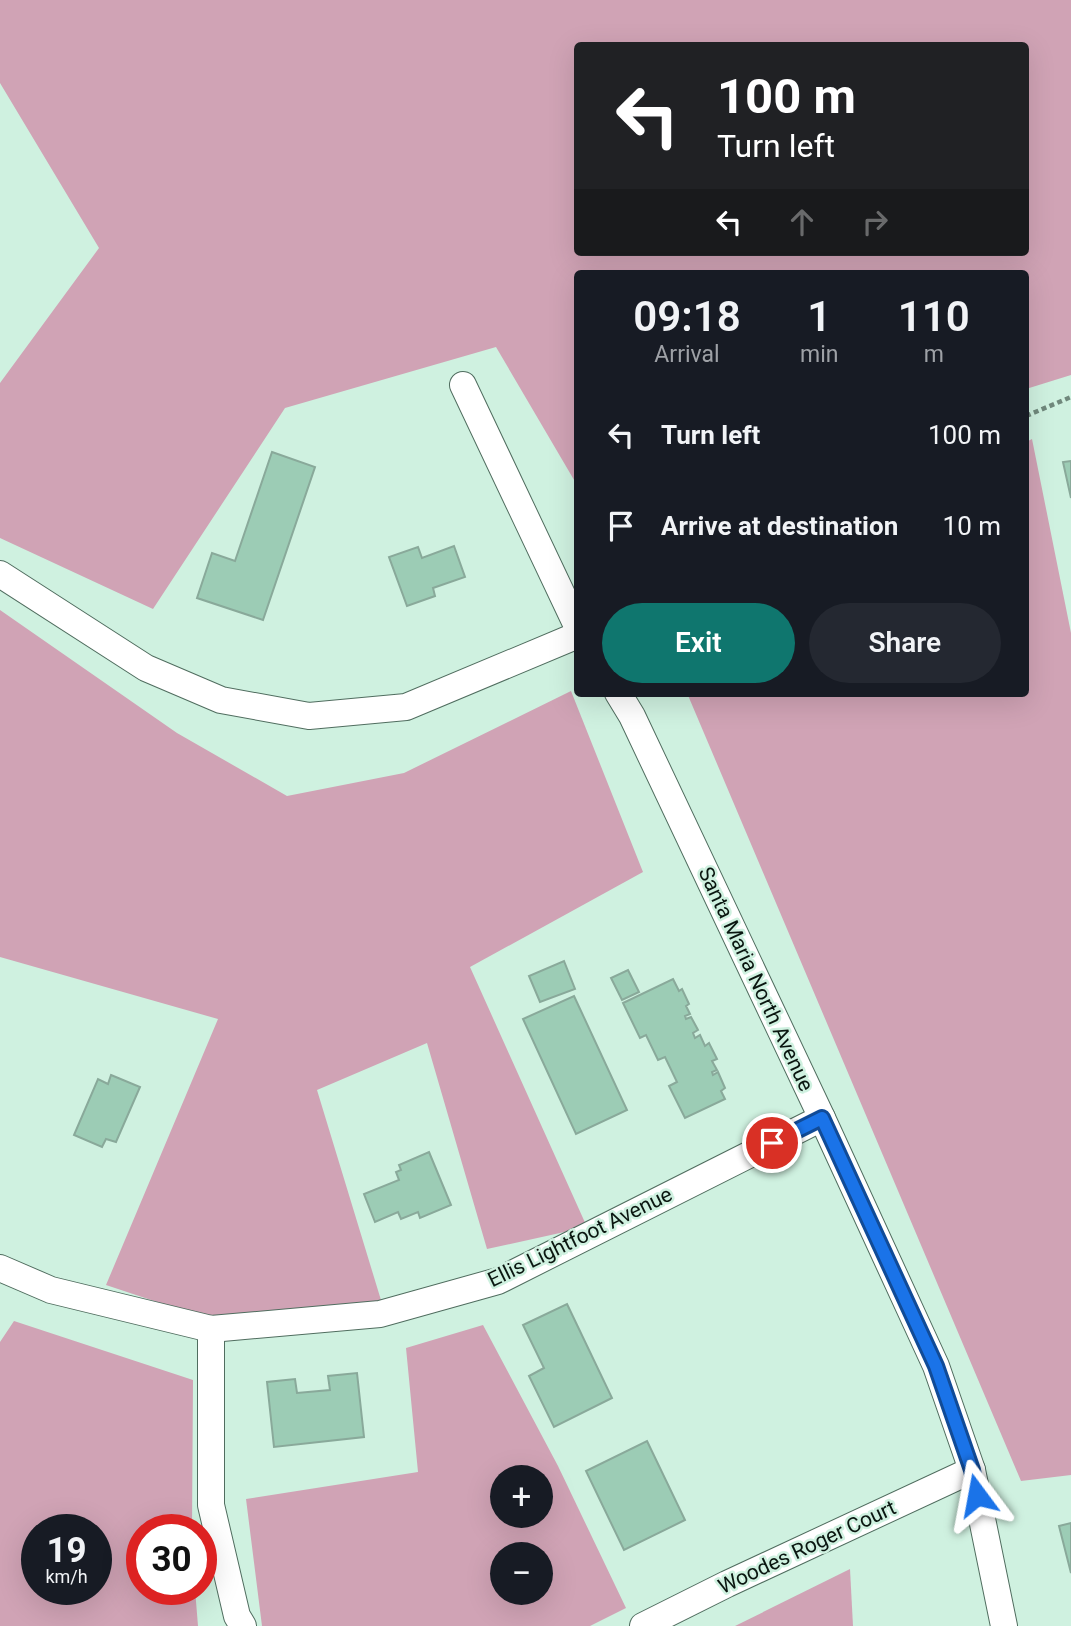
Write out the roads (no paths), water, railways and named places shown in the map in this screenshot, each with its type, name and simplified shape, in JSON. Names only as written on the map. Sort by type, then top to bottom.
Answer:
[{"type":"street","points":[[463,385],[574,620]]},
{"type":"street","points":[[0,574],[146,668],[221,700],[309,716],[407,707],[574,637]]},
{"type":"street","name":"Santa Maria North Avenue","points":[[620,697],[632,716],[822,1118],[936,1366],[972,1470],[1003,1626]]},
{"type":"street","name":"Ellis Lightfoot Avenue","points":[[0,1268],[51,1290],[211,1329],[380,1314],[498,1280],[822,1118]]},
{"type":"street","points":[[211,1329],[211,1505],[237,1616],[243,1626]]},
{"type":"street","name":"Woodes Roger Court","points":[[643,1626],[972,1470]]}]
